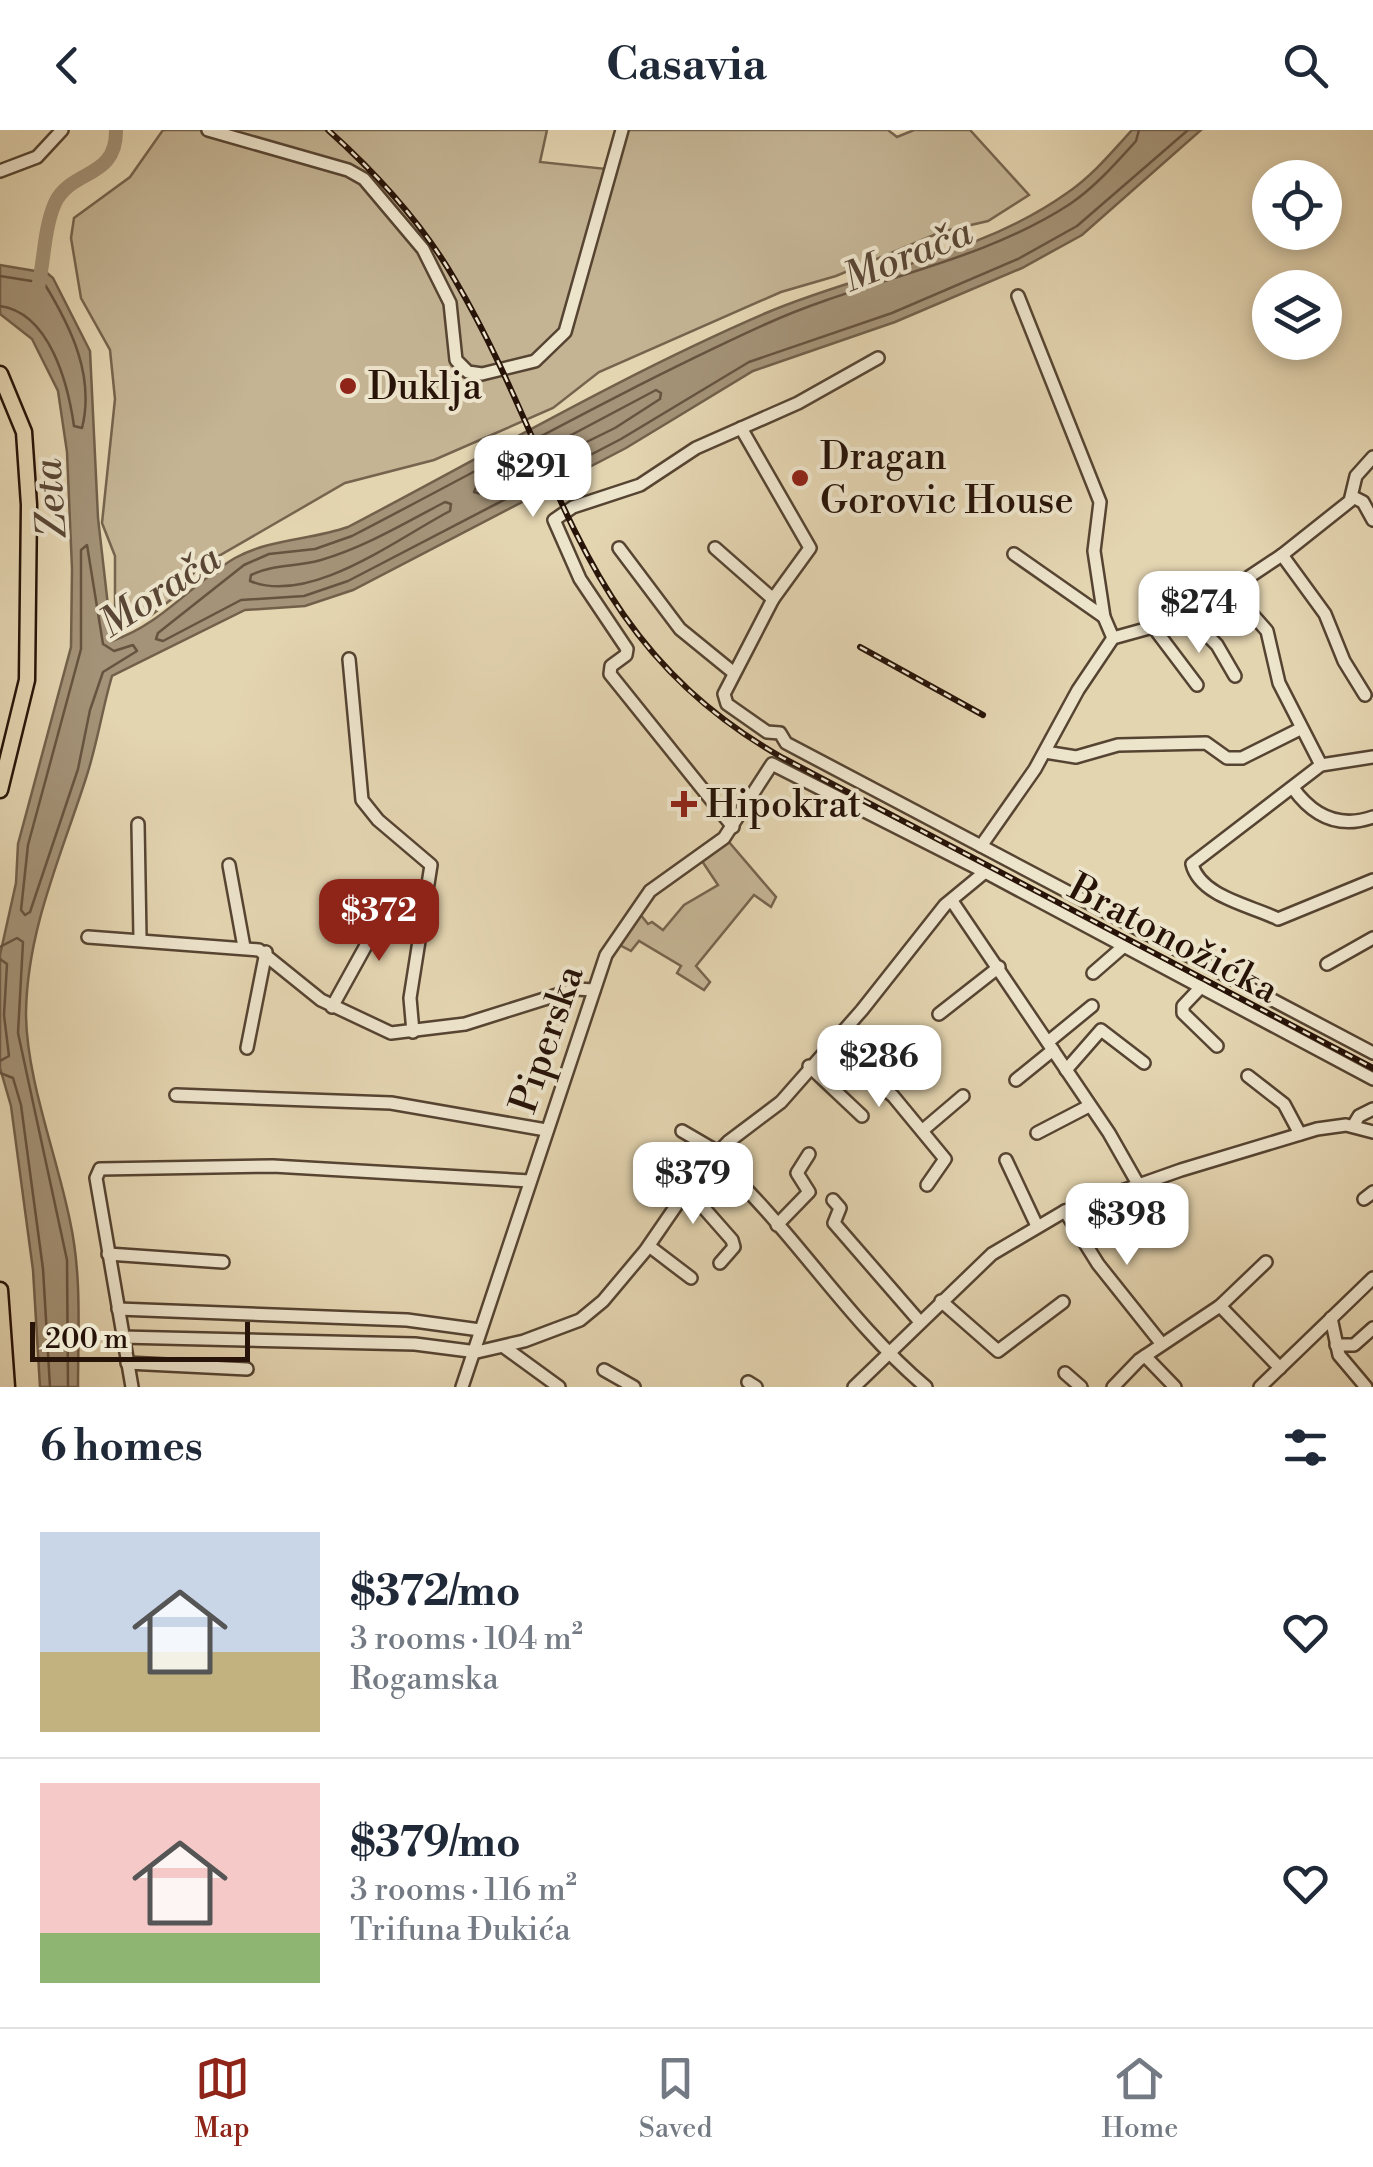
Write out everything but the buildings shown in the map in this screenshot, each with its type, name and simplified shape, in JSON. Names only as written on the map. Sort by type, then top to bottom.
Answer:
[{"type":"main road","points":[[0,374],[25,439],[29,523],[26,686],[0,790]]},
{"type":"main road","points":[[0,1290],[7,1387]]},
{"type":"street","points":[[0,171],[38,157],[62,130]]},
{"type":"street","points":[[208,130],[348,170],[364,179],[423,249],[446,293],[456,360],[468,372],[482,374],[535,361],[566,332],[622,130]]},
{"type":"street","points":[[1018,296],[1100,502],[1094,551],[1104,617],[1113,638]]},
{"type":"street","points":[[733,827],[610,674],[611,666],[626,655],[626,649],[580,579],[554,520],[574,507],[640,485],[696,448],[798,403],[878,358]]},
{"type":"street","points":[[742,428],[810,548],[773,599],[734,673],[724,701],[767,732],[780,734],[786,743],[1373,1052]]},
{"type":"street","points":[[981,846],[1045,752],[1078,690],[1113,638],[1189,617],[1282,556],[1353,498],[1356,476],[1373,457]]},
{"type":"street","points":[[1353,498],[1363,502],[1373,520]]},
{"type":"street","points":[[620,548],[680,628],[734,673]]},
{"type":"street","points":[[715,548],[773,599]]},
{"type":"street","points":[[1014,554],[1104,617]]},
{"type":"street","points":[[1282,556],[1325,614],[1344,661],[1365,695]]},
{"type":"street","points":[[1229,588],[1267,631],[1279,682],[1321,765]]},
{"type":"street","points":[[1189,617],[1217,645],[1235,676]]},
{"type":"street","points":[[1154,628],[1197,685]]},
{"type":"street","points":[[350,660],[360,796],[378,820],[430,864],[408,1012],[413,1032]]},
{"type":"street","points":[[1045,752],[1076,757],[1118,745],[1206,743],[1232,759],[1300,729]]},
{"type":"street","points":[[1373,756],[1321,765],[1193,862],[1195,874],[1226,898],[1281,919],[1373,880]]},
{"type":"street","name":"Piperska","points":[[462,1387],[606,955],[640,902],[662,880],[733,827],[773,762],[985,872]]},
{"type":"street","points":[[1292,788],[1316,814],[1348,824],[1373,817]]},
{"type":"street","points":[[138,824],[140,938]]},
{"type":"street","points":[[230,865],[244,947]]},
{"type":"street","points":[[121,1337],[415,1344],[474,1352],[504,1347],[589,1314],[649,1246],[715,1154],[781,1102],[952,900],[985,872]]},
{"type":"street","name":"Bratonožićka","points":[[985,872],[1373,1078]]},
{"type":"street","points":[[952,900],[1138,1184]]},
{"type":"street","points":[[332,1007],[390,902]]},
{"type":"street","points":[[88,936],[244,947],[266,952],[332,1007],[387,1032],[465,1024],[579,988],[594,990]]},
{"type":"street","points":[[1327,964],[1373,938]]},
{"type":"street","points":[[1092,973],[1124,946]]},
{"type":"street","points":[[248,1048],[266,952]]},
{"type":"street","points":[[940,1014],[999,967]]},
{"type":"street","points":[[1202,986],[1183,1006],[1183,1013],[1217,1046]]},
{"type":"street","points":[[1016,1080],[1092,1006]]},
{"type":"street","points":[[1066,1070],[1101,1030],[1144,1063]]},
{"type":"street","points":[[831,1044],[893,1096],[945,1159],[928,1185]]},
{"type":"street","points":[[810,1066],[862,1116]]},
{"type":"street","points":[[1248,1076],[1284,1104],[1300,1134]]},
{"type":"street","points":[[176,1096],[391,1103],[546,1130]]},
{"type":"street","points":[[923,1130],[962,1096]]},
{"type":"street","points":[[1037,1133],[1089,1106]]},
{"type":"street","points":[[1353,1126],[1359,1116],[1373,1109]]},
{"type":"street","points":[[854,1387],[992,1254],[1065,1212],[1138,1184],[1300,1134],[1353,1126],[1373,1132]]},
{"type":"street","points":[[682,1130],[715,1154],[887,1354],[926,1387]]},
{"type":"street","points":[[778,1225],[808,1192],[797,1173],[809,1154]]},
{"type":"street","points":[[1006,1160],[1037,1226]]},
{"type":"street","points":[[132,1387],[121,1337],[98,1170],[273,1166],[530,1181]]},
{"type":"street","points":[[688,1190],[732,1240],[734,1247],[720,1263]]},
{"type":"street","points":[[833,1200],[840,1208],[834,1223],[920,1322]]},
{"type":"street","points":[[1065,1212],[1098,1264],[1161,1343]]},
{"type":"street","points":[[649,1246],[691,1278]]},
{"type":"street","points":[[108,1254],[223,1262]]},
{"type":"street","points":[[1113,1387],[1161,1343],[1220,1306],[1266,1262]]},
{"type":"street","points":[[1260,1387],[1373,1279]]},
{"type":"street","points":[[941,1302],[998,1351],[1063,1302]]},
{"type":"street","points":[[1220,1306],[1285,1387]]},
{"type":"street","points":[[118,1309],[407,1320],[480,1330]]},
{"type":"street","points":[[1331,1318],[1336,1346],[1363,1382],[1350,1387]]},
{"type":"street","points":[[1336,1346],[1354,1345],[1373,1328]]},
{"type":"street","points":[[504,1347],[559,1387]]},
{"type":"street","points":[[1145,1356],[1176,1387]]},
{"type":"street","points":[[127,1363],[247,1369]]},
{"type":"street","points":[[604,1370],[634,1387]]},
{"type":"street","points":[[1065,1373],[1081,1387]]},
{"type":"shaded area","name":"Duklja","points":[[163,130],[547,130],[540,162],[615,170],[625,130],[888,130],[897,137],[914,130],[970,130],[1029,195],[988,221],[941,232],[836,276],[781,292],[599,372],[553,408],[434,460],[345,483],[198,568],[173,598],[149,617],[125,620],[115,613],[115,556],[102,523],[115,399],[110,350],[81,298],[71,238],[74,218],[130,177]]},
{"type":"shaded area","points":[[729,842],[776,897],[771,907],[754,895],[696,966],[710,982],[704,990],[677,973],[681,966],[639,941],[631,951],[616,943],[640,914],[648,924],[652,922],[663,930],[684,905],[718,885],[702,861]]},
{"type":"water","points":[[1132,130],[1201,130],[1082,235],[1022,268],[895,322],[753,371],[626,448],[353,590],[305,606],[245,610],[112,676],[90,766],[39,923],[28,982],[26,1013],[31,1064],[70,1221],[78,1304],[78,1387],[40,1387],[33,1270],[11,1106],[0,1068],[0,955],[16,883],[18,844],[71,647],[72,569],[67,452],[58,391],[32,339],[0,314],[0,265],[47,273],[53,278],[90,351],[98,518],[112,641],[146,625],[235,558],[276,543],[348,527],[712,337],[803,298],[959,248],[1033,215],[1085,179]]},
{"type":"waterway","points":[[38,288],[55,203],[71,184],[109,157],[116,130]]},
{"type":"railway","points":[[328,130],[398,200],[442,259],[492,349],[582,545],[616,604],[659,660],[713,711],[783,758],[1373,1068]]},
{"type":"railway","points":[[860,647],[983,715]]},
{"type":"place","name":"Duklja","points":[[348,386]]},
{"type":"place","name":"Dragan Gorovic House","points":[[800,478]]},
{"type":"place","name":"Hipokrat","points":[[684,804]]},
{"type":"water label","name":"Morača","points":[[907,254]]},
{"type":"water label","name":"Zeta","points":[[49,499]]},
{"type":"water label","name":"Morača","points":[[159,590]]}]
